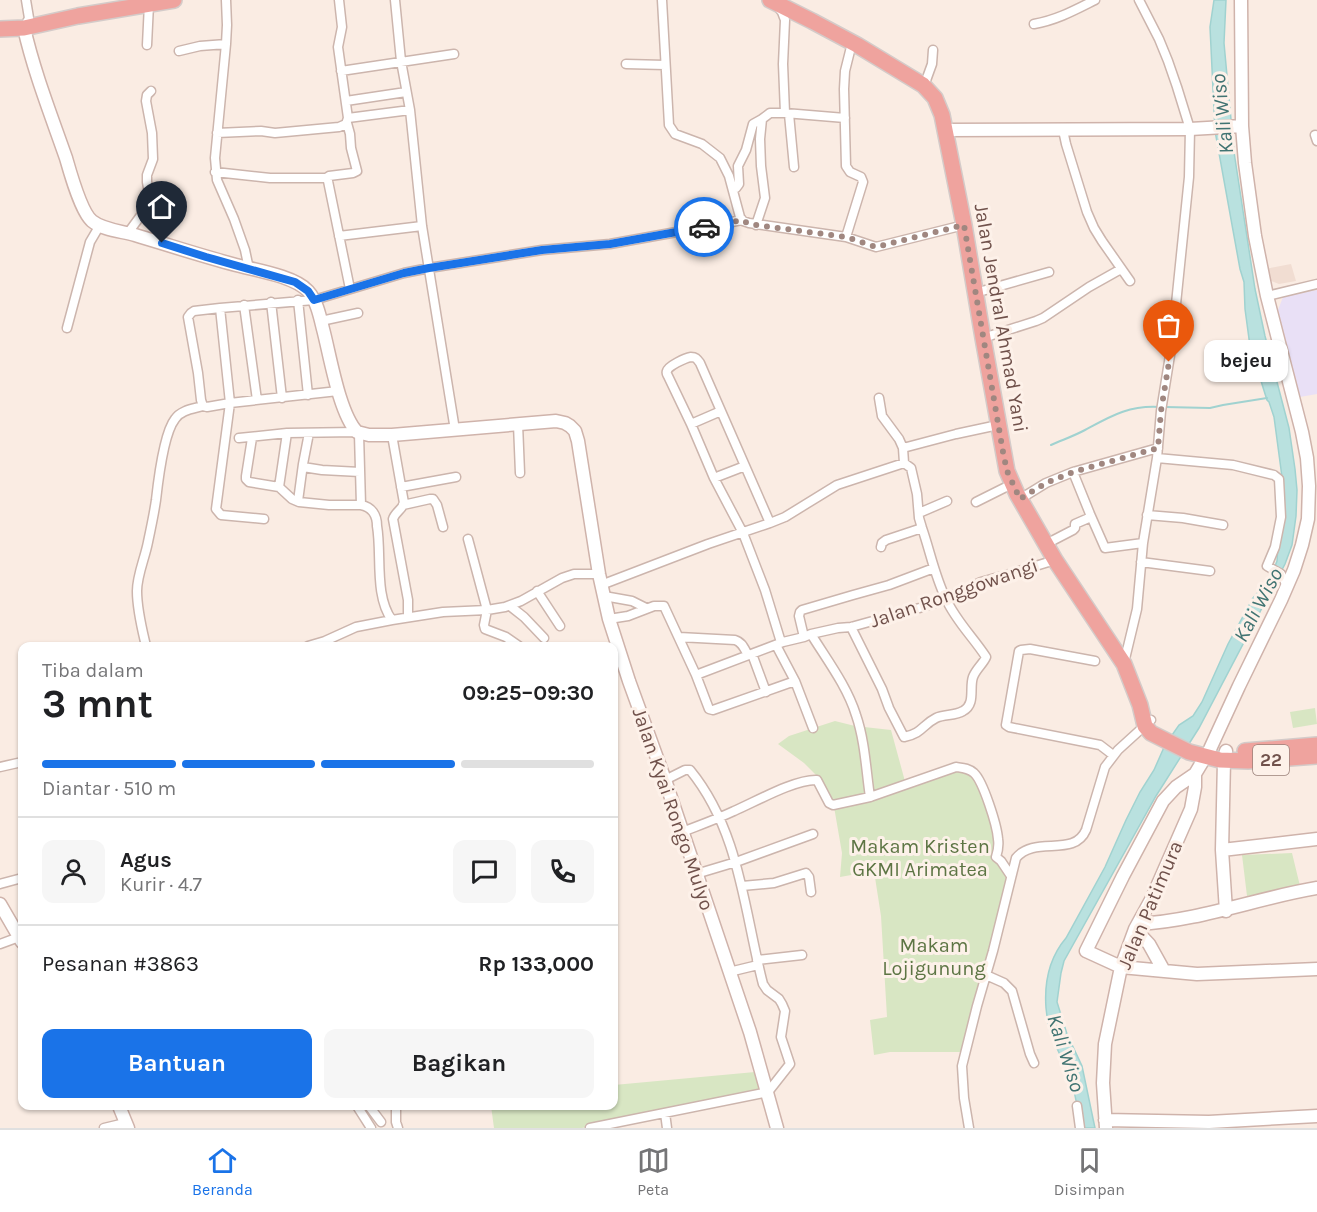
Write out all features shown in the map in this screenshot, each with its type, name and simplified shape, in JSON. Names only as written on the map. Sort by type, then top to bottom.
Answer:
[{"type":"highway","points":[[0,29],[24,28],[78,16],[174,0]]},
{"type":"highway","name":"Jalan Jendral Ahmad Yani","points":[[771,0],[887,62],[924,86],[935,98],[945,130],[964,225],[998,425],[1007,471],[1012,484],[1055,560],[1124,664],[1140,705],[1154,728],[1192,749],[1207,753]]},
{"type":"highway","name":"22","points":[[1225,756],[1317,745]]},
{"type":"highway","name":"22","points":[[1207,753],[1248,761],[1317,756]]},
{"type":"street","points":[[26,0],[29,18],[24,28],[30,54],[87,216],[100,225],[295,282],[308,291],[314,300],[338,391],[348,419],[358,433],[361,505]]},
{"type":"street","points":[[225,0],[228,25],[215,172],[242,240],[249,268]]},
{"type":"street","points":[[215,172],[278,178],[326,178],[357,171],[351,148],[338,47],[342,27],[339,0]]},
{"type":"street","points":[[395,0],[401,61],[410,110],[422,226],[455,430]]},
{"type":"street","points":[[662,0],[670,129],[675,134],[702,144],[720,158],[729,176],[742,220],[749,224],[846,237],[876,247],[964,225]]},
{"type":"street","points":[[771,0],[782,12],[785,20],[783,64],[794,167]]},
{"type":"street","points":[[1034,24],[1062,17],[1095,0]]},
{"type":"street","points":[[1124,664],[1137,609],[1143,543],[1176,309],[1189,177],[1190,129],[1159,39],[1139,0]]},
{"type":"street","name":"Jalan Patimura","points":[[1105,1124],[1103,1083],[1105,1044],[1121,967],[1136,927],[1169,861],[1191,809],[1195,774],[1287,586],[1312,518],[1309,486],[1312,457],[1293,397],[1267,296],[1237,126],[1241,0]]},
{"type":"street","points":[[147,45],[149,4]]},
{"type":"street","points":[[846,237],[863,180],[847,170],[845,71],[852,43]]},
{"type":"street","points":[[178,51],[226,44]]},
{"type":"street","points":[[924,86],[932,64],[933,50]]},
{"type":"street","points":[[341,71],[454,54]]},
{"type":"street","points":[[626,64],[665,64]]},
{"type":"street","points":[[128,233],[147,207],[150,199],[147,175],[153,159],[152,133],[146,101],[151,91]]},
{"type":"street","points":[[345,101],[406,92]]},
{"type":"street","points":[[217,133],[261,131],[275,133],[339,127],[347,120],[410,110]]},
{"type":"street","points":[[733,188],[739,184],[738,166],[746,150],[753,124],[770,113],[845,118]]},
{"type":"street","points":[[756,225],[765,198],[761,166],[762,119]]},
{"type":"street","points":[[945,130],[1190,129],[1237,126]]},
{"type":"street","points":[[1064,130],[1065,144],[1087,212],[1094,228],[1130,281]]},
{"type":"street","points":[[326,178],[350,289]]},
{"type":"street","points":[[203,406],[188,317],[194,311],[271,302],[314,300],[404,273],[429,268],[542,250],[610,244],[742,220]]},
{"type":"street","points":[[67,328],[90,242],[100,225]]},
{"type":"street","points":[[339,236],[422,226]]},
{"type":"street","points":[[982,338],[1043,318],[1121,268]]},
{"type":"street","points":[[975,293],[1050,272]]},
{"type":"street","points":[[1267,296],[1317,284]]},
{"type":"street","points":[[298,300],[308,395]]},
{"type":"street","points":[[271,302],[282,398]]},
{"type":"street","points":[[244,305],[257,400]]},
{"type":"street","points":[[220,308],[230,403],[216,510],[221,515],[264,519]]},
{"type":"street","points":[[321,321],[358,313]]},
{"type":"street","points":[[770,524],[698,360],[691,357],[668,368],[667,373],[692,424],[714,478],[743,533],[765,590],[779,644],[813,728]]},
{"type":"street","points":[[145,642],[137,592],[138,581],[167,441],[176,418],[187,410],[203,406],[338,391]]},
{"type":"street","points":[[879,398],[882,416],[903,448],[904,463]]},
{"type":"street","points":[[692,424],[721,411]]},
{"type":"street","name":"Jalan Kyai Rongo Mulyo","points":[[358,433],[392,435],[556,421],[565,423],[575,431],[581,454],[601,585],[616,642]]},
{"type":"street","points":[[518,424],[520,473]]},
{"type":"street","points":[[903,448],[998,425]]},
{"type":"street","points":[[239,438],[287,433],[358,433]]},
{"type":"street","points":[[279,487],[287,433]]},
{"type":"street","points":[[298,501],[309,433]]},
{"type":"street","points":[[392,435],[403,505]]},
{"type":"street","points":[[252,438],[246,479],[249,482],[279,487],[292,499],[298,501],[329,505],[361,505],[373,512],[379,534],[380,575],[384,598],[392,620]]},
{"type":"street","points":[[1020,499],[1046,483],[1073,472],[1158,448]]},
{"type":"street","points":[[1156,458],[1233,465],[1277,477],[1281,518],[1275,547],[1267,564],[1268,568],[1281,574],[1287,586]]},
{"type":"street","points":[[851,627],[904,737],[917,734],[939,717],[966,710],[970,704],[974,677],[986,659],[985,655],[964,629],[946,599],[922,528],[911,468],[904,463]]},
{"type":"street","points":[[601,585],[708,544],[770,524],[837,485],[904,463]]},
{"type":"street","points":[[714,478],[745,466]]},
{"type":"street","points":[[303,467],[360,472]]},
{"type":"street","points":[[1073,472],[1105,548],[1143,543]]},
{"type":"street","points":[[401,487],[456,477]]},
{"type":"street","points":[[976,501],[1012,484]]},
{"type":"street","points":[[408,617],[408,600],[394,515],[403,505],[433,499],[443,527]]},
{"type":"street","points":[[919,513],[947,501]]},
{"type":"street","points":[[1147,515],[1223,525]]},
{"type":"street","points":[[1046,544],[1073,530],[1075,524],[1091,517]]},
{"type":"street","points":[[881,547],[886,540],[922,528]]},
{"type":"street","points":[[468,539],[487,610],[485,629],[513,642]]},
{"type":"street","name":"Jalan Ronggowangi","points":[[696,675],[779,644],[923,607],[981,582],[1055,560]]},
{"type":"street","points":[[1141,562],[1210,571]]},
{"type":"street","points":[[870,797],[861,732],[855,712],[837,677],[808,636],[799,616],[800,612],[853,594],[890,585],[934,568]]},
{"type":"street","points":[[319,642],[356,627],[392,620],[443,612],[487,610],[510,606],[574,574],[646,608]]},
{"type":"street","points":[[537,591],[560,626]]},
{"type":"street","points":[[609,619],[628,616],[658,605],[664,606],[696,675],[706,704],[711,710],[795,681]]},
{"type":"street","points":[[510,606],[524,616],[543,638]]},
{"type":"street","points":[[679,637],[740,641],[750,655],[766,692]]},
{"type":"street","name":"Jalan Kyai Rongo Mulyo","points":[[618,647],[729,972],[768,1092],[777,1128]]},
{"type":"street","points":[[1095,661],[1030,649],[1019,651],[1006,725],[1100,745],[1113,755]]},
{"type":"street","points":[[969,1128],[962,1066],[1016,858],[1023,851],[1031,848],[1072,844],[1081,839],[1086,830],[1105,767],[1113,755],[1154,728]]},
{"type":"street","points":[[1225,756],[1222,850],[1226,910]]},
{"type":"street","points":[[0,767],[18,763]]},
{"type":"street","points":[[682,832],[720,818],[790,786],[812,780],[819,782],[831,804],[870,797],[956,767],[964,768],[972,771],[980,782],[998,837],[999,847],[996,857],[1011,876]]},
{"type":"street","points":[[590,1128],[634,1123],[665,1113],[768,1092],[790,1062],[781,1037],[784,1017],[782,1004],[763,984],[736,862],[720,818],[690,770],[685,770],[665,780]]},
{"type":"street","points":[[1195,774],[1176,787],[1163,801],[1086,951],[1121,967],[1197,974],[1317,969]]},
{"type":"street","points":[[696,874],[813,834]]},
{"type":"street","points":[[1222,850],[1317,839]]},
{"type":"street","points":[[742,886],[774,883],[806,873],[809,877],[811,892]]},
{"type":"street","points":[[0,884],[18,879]]},
{"type":"street","points":[[1164,971],[1149,944],[1136,927],[1226,910],[1317,888]]},
{"type":"street","points":[[0,904],[18,935]]},
{"type":"street","points":[[0,944],[18,941]]},
{"type":"street","points":[[729,972],[758,962],[801,955]]},
{"type":"street","points":[[986,975],[1004,983],[1012,991],[1034,1063]]},
{"type":"street","points":[[1077,1106],[1080,1128]]},
{"type":"street","points":[[104,1128],[127,1125],[121,1110]]},
{"type":"street","points":[[360,1110],[371,1128]]},
{"type":"street","points":[[372,1110],[381,1122]]},
{"type":"street","points":[[396,1110],[398,1128]]},
{"type":"street","points":[[665,1113],[667,1128]]},
{"type":"street","points":[[1105,1124],[1173,1124],[1317,1116]]},
{"type":"shaded area","points":[[1291,264],[1296,281],[1279,284],[1269,280],[1265,269]]},
{"type":"shaded area","points":[[1317,290],[1317,394],[1300,397],[1278,310],[1283,297]]},
{"type":"green space","points":[[1315,708],[1317,724],[1293,728],[1290,712]]},
{"type":"green space","points":[[835,721],[891,730],[906,785],[956,768],[972,772],[993,820],[995,858],[1009,876],[961,1052],[890,1052],[874,1055],[870,1020],[887,1017],[881,916],[874,871],[840,877],[842,853],[833,801],[820,779],[804,763],[778,744],[789,736]]},
{"type":"green space","points":[[1292,853],[1300,886],[1247,896],[1242,855]]},
{"type":"green space","points":[[755,1072],[762,1091],[582,1128],[494,1128],[492,1110],[618,1110],[618,1085]]},
{"type":"water","name":"Kali Wiso","points":[[1214,0],[1226,0],[1224,43],[1234,152],[1255,289],[1289,428],[1297,490],[1296,516],[1292,545],[1285,564],[1199,728],[1156,796],[1064,961],[1057,1002],[1067,1034],[1082,1066],[1095,1128],[1081,1128],[1072,1084],[1051,1035],[1048,1022],[1046,988],[1049,970],[1055,954],[1105,867],[1126,820],[1165,745],[1179,725],[1193,716],[1202,702],[1228,644],[1253,598],[1270,579],[1277,561],[1282,477],[1274,417],[1250,346],[1244,282],[1215,131],[1210,27]]},
{"type":"waterway","points":[[1165,407],[1210,408],[1267,398]]},
{"type":"waterway","points":[[1051,445],[1121,412],[1160,407]]},
{"type":"way so far","points":[[704,227],[742,220],[749,224],[846,237],[876,247],[964,225],[1003,452],[1007,471],[1020,499],[1046,483],[1073,472],[1158,448],[1169,362]]},
{"type":"place","name":"bejeu","points":[[1169,362]]},
{"type":"route","points":[[162,243],[295,282],[308,291],[314,300],[404,273],[429,268],[542,250],[610,244],[704,227]]},
{"type":"park label","name":"Makam Kristen GKMI Arimatea","points":[[920,858]]},
{"type":"park label","name":"Makam Lojigunung","points":[[934,956]]}]
